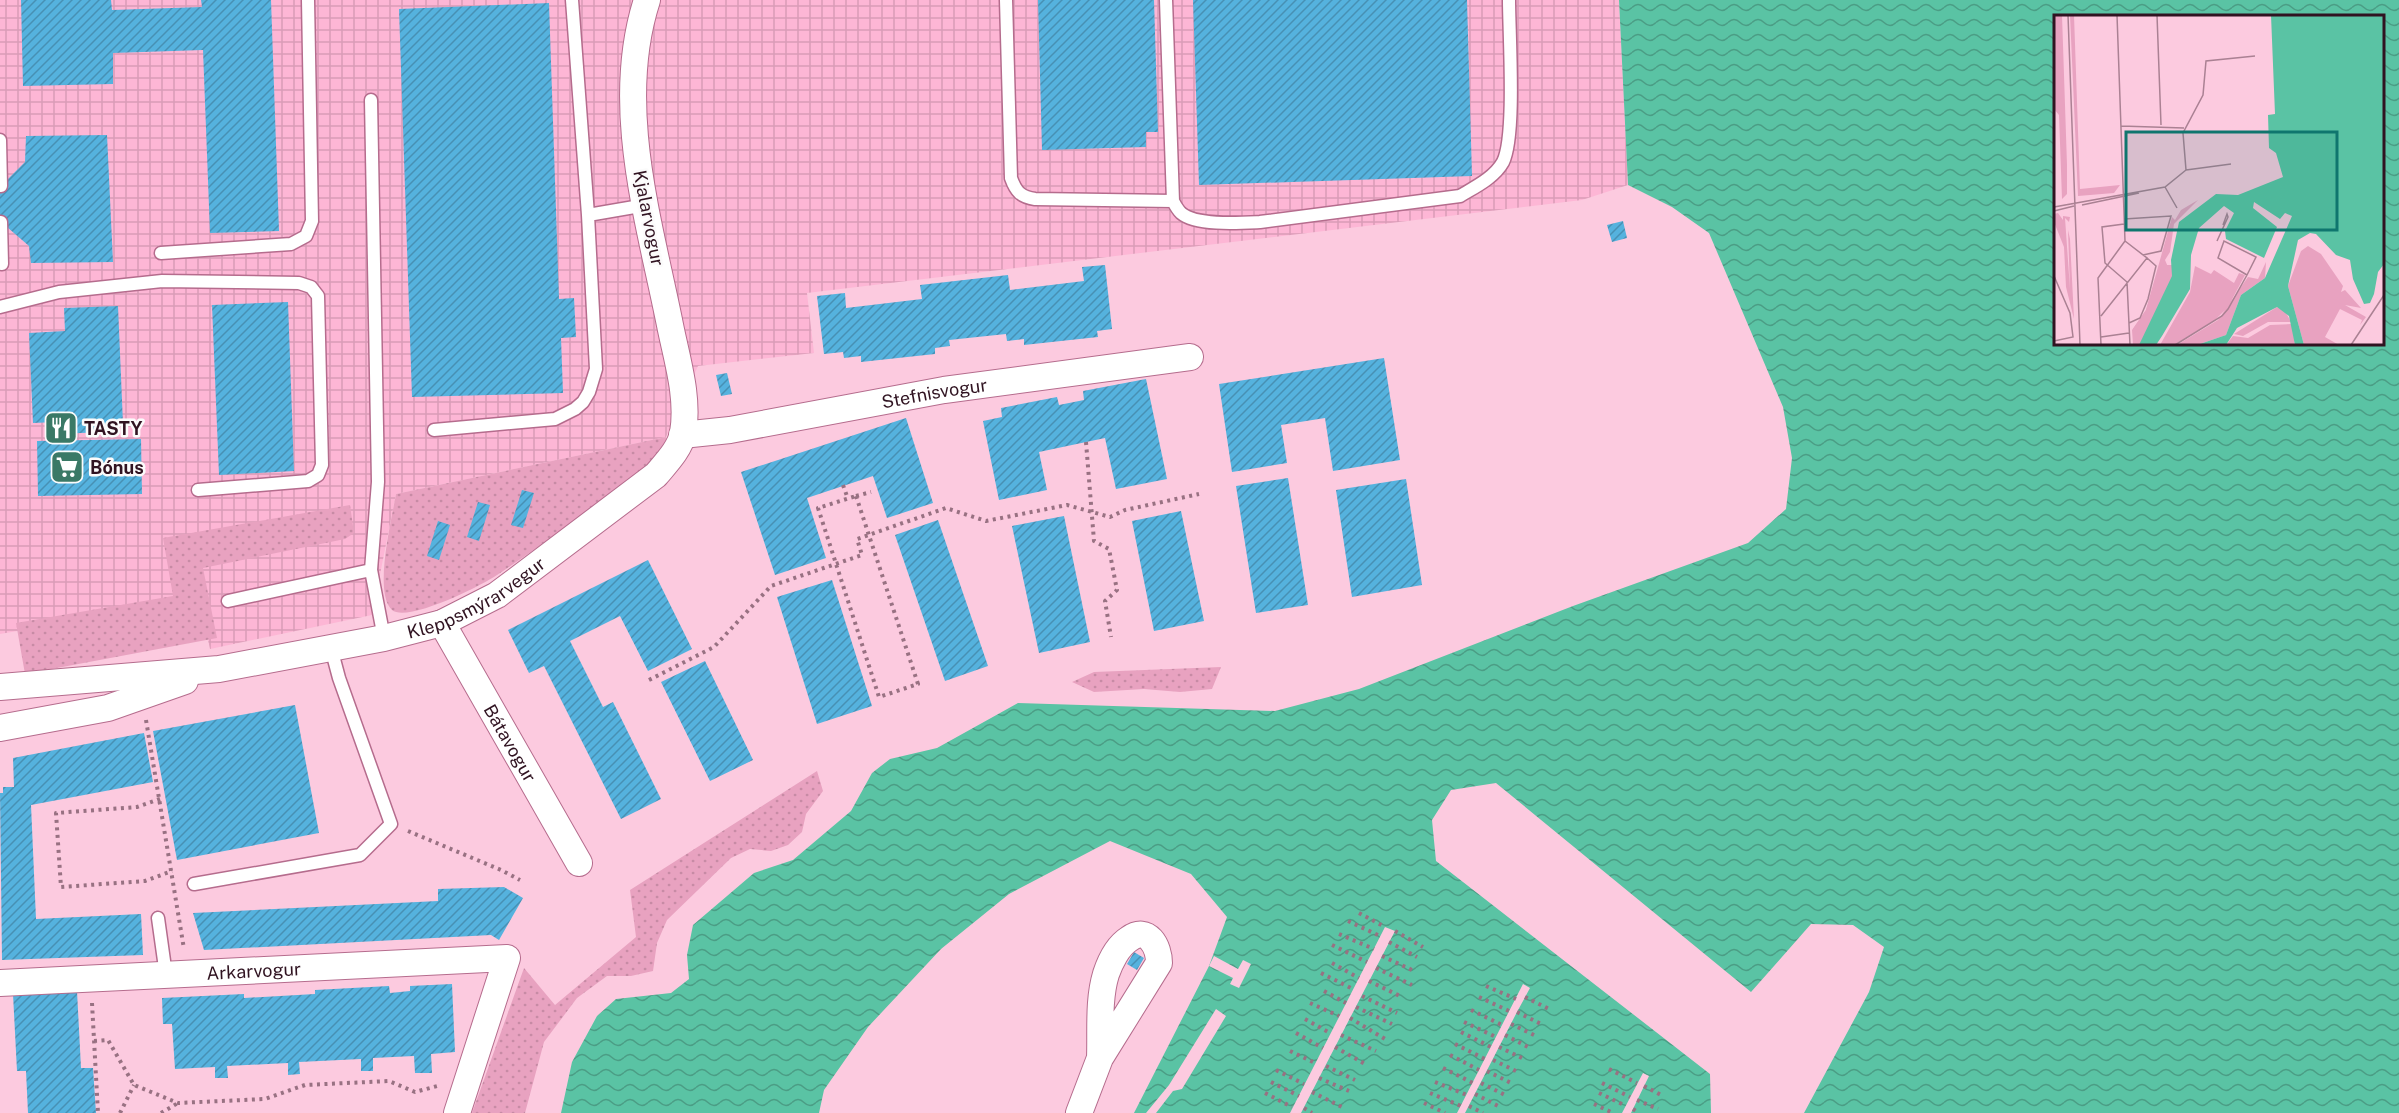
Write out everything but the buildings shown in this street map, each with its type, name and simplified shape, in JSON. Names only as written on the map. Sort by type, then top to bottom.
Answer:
[{"type":"street","name":"Kjalarvogur","points":[[647,0],[642,15],[632,107],[646,205],[685,400],[682,435]]},
{"type":"street","name":"Stefnisvogur","points":[[682,435],[730,430],[944,390],[1190,357]]},
{"type":"street","name":"Kleppsmýrarvegur","points":[[0,687],[219,669],[384,638],[442,622],[497,595],[656,475],[675,452],[682,435]]},
{"type":"street","name":"Bátavogur","points":[[442,622],[579,863]]},
{"type":"street","name":"Kleppsmýrarvegur","points":[[0,728],[108,708],[219,669]]},
{"type":"street","name":"Arkarvogur","points":[[0,983],[507,958],[468,1078]]},
{"type":"street","points":[[1078,1113],[1100,1058]]},
{"type":"street","points":[[457,1113],[468,1078]]},
{"type":"lane","points":[[161,253],[291,244],[306,236],[312,221],[308,0]]},
{"type":"lane","points":[[434,430],[555,419],[575,409],[583,402],[592,387],[596,369],[573,0]]},
{"type":"lane","points":[[1006,0],[1011,178],[1015,189],[1022,197],[1035,199],[1173,201]]},
{"type":"lane","points":[[1166,0],[1173,201],[1180,212],[1190,218],[1233,223],[1260,222],[1460,196],[1485,181],[1503,162],[1509,134],[1509,0]]},
{"type":"lane","points":[[371,100],[378,482],[371,570],[384,638]]},
{"type":"lane","points":[[0,140],[1,186]]},
{"type":"lane","points":[[588,215],[646,205]]},
{"type":"lane","points":[[1,222],[2,264]]},
{"type":"lane","points":[[0,307],[58,292],[162,281],[299,283],[311,287],[318,296],[322,465],[318,474],[308,481],[198,490]]},
{"type":"lane","points":[[228,601],[371,570]]},
{"type":"lane","points":[[194,884],[360,855],[391,824],[339,678],[331,648]]},
{"type":"lane","points":[[158,918],[177,974]]},
{"type":"path","points":[[1086,442],[1094,541],[1109,549],[1116,590],[1105,601],[1111,637]]},
{"type":"path","points":[[843,485],[848,499]]},
{"type":"path","points":[[856,496],[918,684],[879,697],[818,508],[856,496],[871,492]]},
{"type":"path","points":[[649,680],[714,647],[771,586],[862,555],[857,539],[946,508],[986,521],[1067,506],[1091,510],[1110,517],[1125,510],[1199,494]]},
{"type":"path","points":[[146,717],[172,871],[177,974]]},
{"type":"path","points":[[160,800],[137,807],[56,813],[61,887],[145,881],[172,871]]},
{"type":"path","points":[[391,824],[520,880]]},
{"type":"path","points":[[1359,913],[1385,927]]},
{"type":"path","points":[[1348,921],[1380,936]]},
{"type":"path","points":[[1395,931],[1423,947]]},
{"type":"path","points":[[1339,934],[1374,949]]},
{"type":"path","points":[[1389,942],[1417,957]]},
{"type":"path","points":[[1332,945],[1367,962]]},
{"type":"path","points":[[1382,956],[1412,970]]},
{"type":"path","points":[[1332,963],[1359,978]]},
{"type":"path","points":[[1376,968],[1412,985]]},
{"type":"path","points":[[1321,973],[1353,989]]},
{"type":"path","points":[[91,978],[98,1113]]},
{"type":"path","points":[[1369,981],[1402,997]]},
{"type":"path","points":[[1486,986],[1516,999]]},
{"type":"path","points":[[1324,991],[1346,1003]]},
{"type":"path","points":[[1362,996],[1397,1013]]},
{"type":"path","points":[[1479,997],[1509,1011]]},
{"type":"path","points":[[1525,997],[1549,1009]]},
{"type":"path","points":[[1310,1003],[1339,1017]]},
{"type":"path","points":[[1356,1007],[1392,1024]]},
{"type":"path","points":[[1471,1010],[1503,1025]]},
{"type":"path","points":[[1517,1012],[1541,1024]]},
{"type":"path","points":[[1350,1018],[1385,1039]]},
{"type":"path","points":[[1305,1019],[1330,1033]]},
{"type":"path","points":[[1464,1022],[1496,1037]]},
{"type":"path","points":[[1511,1024],[1534,1035]]},
{"type":"path","points":[[1461,1032],[1491,1047]]},
{"type":"path","points":[[1296,1033],[1323,1048]]},
{"type":"path","points":[[1341,1035],[1376,1051]]},
{"type":"path","points":[[1505,1035],[1528,1047]]},
{"type":"path","points":[[94,1041],[108,1040],[134,1086],[178,1103],[265,1099],[305,1086],[389,1081],[415,1092],[468,1078]]},
{"type":"path","points":[[1455,1044],[1485,1059]]},
{"type":"path","points":[[1335,1047],[1365,1064]]},
{"type":"path","points":[[1499,1047],[1524,1059]]},
{"type":"path","points":[[1290,1051],[1315,1063]]},
{"type":"path","points":[[1450,1055],[1479,1070]]},
{"type":"path","points":[[1493,1060],[1516,1071]]},
{"type":"path","points":[[1326,1066],[1355,1080]]},
{"type":"path","points":[[1443,1068],[1473,1083]]},
{"type":"path","points":[[1609,1069],[1637,1083]]},
{"type":"path","points":[[1276,1070],[1305,1084]]},
{"type":"path","points":[[1487,1071],[1510,1083]]},
{"type":"path","points":[[1319,1078],[1349,1091]]},
{"type":"path","points":[[1271,1082],[1299,1095]]},
{"type":"path","points":[[1436,1082],[1467,1095]]},
{"type":"path","points":[[1481,1083],[1507,1096]]},
{"type":"path","points":[[1602,1083],[1630,1097]]},
{"type":"path","points":[[120,1113],[134,1086]]},
{"type":"path","points":[[1644,1086],[1663,1096]]},
{"type":"path","points":[[1312,1092],[1342,1107]]},
{"type":"path","points":[[1430,1093],[1461,1106]]},
{"type":"path","points":[[1599,1093],[1626,1106]]},
{"type":"path","points":[[1265,1094],[1292,1107]]},
{"type":"path","points":[[1475,1094],[1500,1107]]},
{"type":"path","points":[[1637,1100],[1659,1109]]},
{"type":"path","points":[[161,1113],[178,1103]]},
{"type":"path","points":[[1424,1103],[1445,1113]]},
{"type":"path","points":[[1594,1104],[1613,1113]]},
{"type":"path","points":[[1469,1106],[1483,1113]]},
{"type":"path","points":[[1304,1108],[1312,1113]]},
{"type":"path","points":[[1633,1109],[1640,1113]]},
{"type":"shaded area","points":[[0,0],[1619,0],[1628,185],[1582,200],[807,293],[814,353],[698,366],[666,437],[396,494],[372,615],[210,649],[199,600],[0,634]]},
{"type":"shaded area","points":[[666,437],[668,444],[652,462],[556,534],[489,580],[428,608],[400,613],[392,610],[384,588],[384,572],[396,494]]},
{"type":"shaded area","points":[[350,505],[354,533],[345,539],[203,568],[217,638],[25,674],[16,623],[173,596],[163,538]]},
{"type":"shaded area","points":[[1221,667],[1212,689],[1180,692],[1144,689],[1094,692],[1072,682],[1094,672]]},
{"type":"shaded area","points":[[817,771],[823,791],[806,814],[802,832],[788,845],[771,851],[750,849],[731,858],[667,920],[657,943],[653,971],[631,976],[607,976],[577,998],[544,1042],[525,1113],[472,1113],[524,968],[555,1005],[636,937],[630,890]]},
{"type":"water","points":[[1619,0],[2399,0],[2399,1113],[1804,1113],[1869,992],[1884,947],[1853,925],[1811,924],[1751,992],[1496,783],[1451,790],[1432,820],[1436,861],[1710,1074],[1711,1113],[1134,1113],[1209,966],[1227,917],[1191,874],[1110,841],[1009,894],[941,949],[868,1027],[824,1090],[819,1113],[561,1113],[572,1062],[597,1016],[616,999],[671,993],[689,979],[687,955],[693,925],[754,873],[793,860],[851,811],[872,773],[890,759],[937,748],[1018,703],[1275,711],[1359,689],[1573,606],[1748,543],[1786,509],[1792,458],[1783,407],[1709,233],[1672,207],[1628,185]]},
{"type":"pier","points":[[1385,927],[1395,931],[1301,1113],[1290,1113]]},
{"type":"pier","points":[[1214,956],[1238,969],[1243,960],[1251,964],[1239,988],[1230,984],[1233,978],[1209,966]]},
{"type":"pier","points":[[1523,984],[1530,988],[1465,1113],[1457,1113]]},
{"type":"pier","points":[[1216,1009],[1226,1016],[1182,1089],[1173,1091],[1156,1113],[1146,1113],[1169,1085]]},
{"type":"pier","points":[[1643,1073],[1649,1076],[1631,1113],[1622,1113]]},
{"type":"place","name":"TASTY","points":[[61,428]]},
{"type":"place","name":"Bónus","points":[[67,467]]}]
